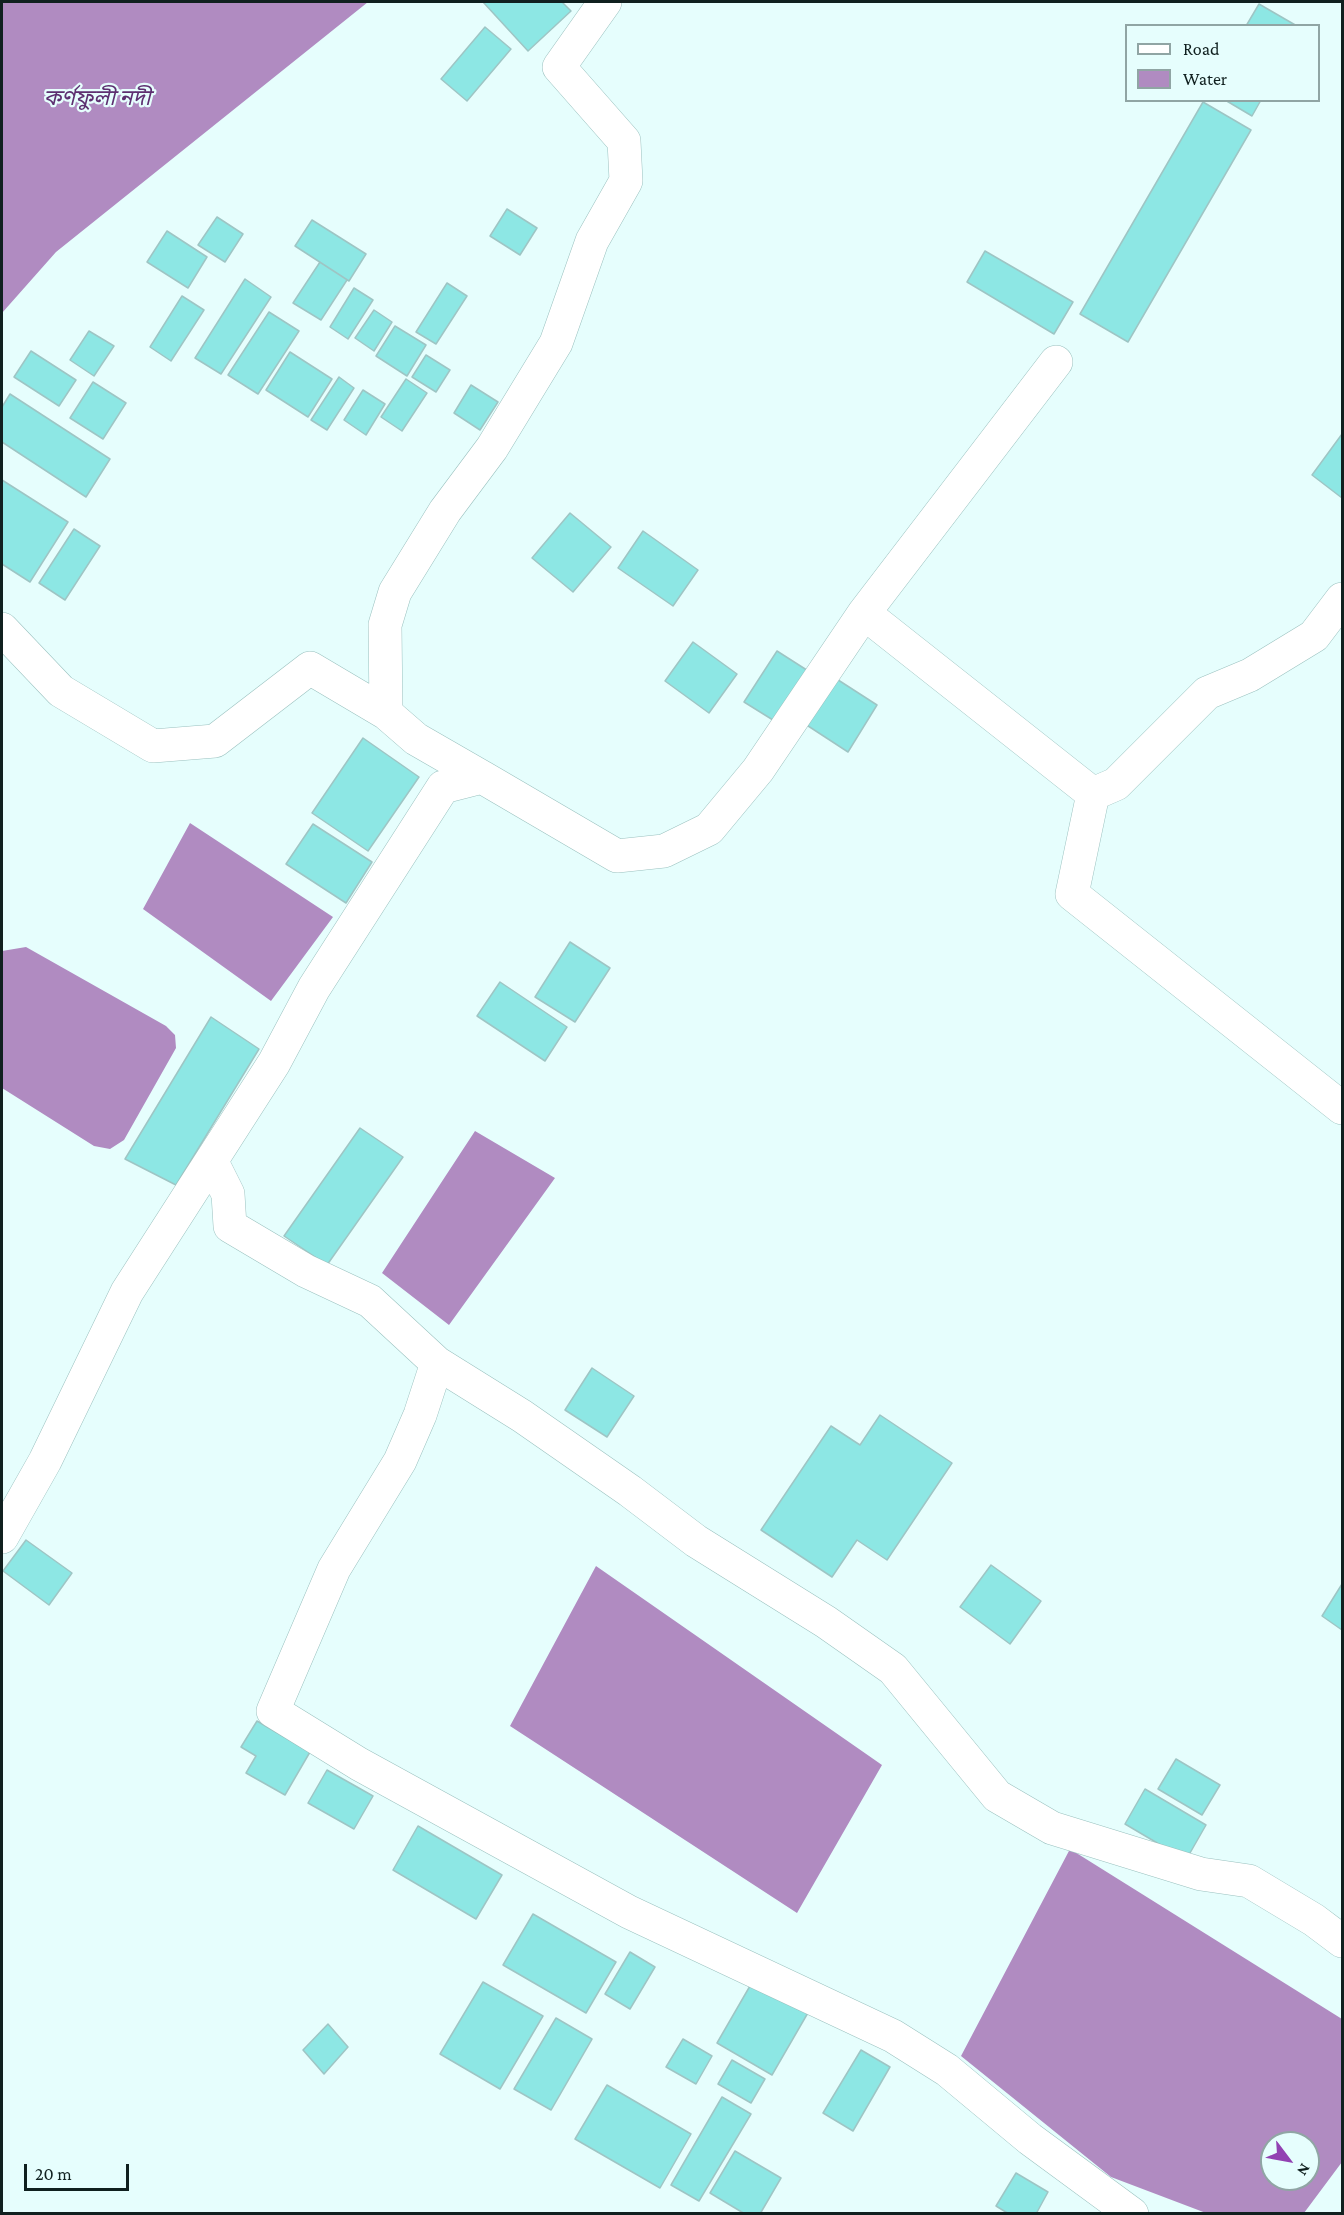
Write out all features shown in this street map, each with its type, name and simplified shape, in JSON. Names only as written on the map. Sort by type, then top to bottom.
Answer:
[{"type":"street","points":[[386,713],[385,625],[395,592],[445,511],[492,448],[556,343],[592,241],[626,181],[624,141],[559,67],[605,2]]},
{"type":"street","points":[[2,629],[61,691],[153,746],[215,741],[310,668],[386,713],[416,739],[617,856],[664,851],[709,829],[758,770],[864,613],[1056,362]]},
{"type":"street","points":[[1093,794],[1116,784],[1207,693],[1250,675],[1314,636],[1342,600]]},
{"type":"street","points":[[864,613],[1093,794]]},
{"type":"street","points":[[2,1537],[45,1461],[127,1292],[274,1063],[314,988],[443,787],[482,777]]},
{"type":"street","points":[[1093,794],[1072,894],[1342,1108]]},
{"type":"street","points":[[212,1162],[228,1194],[230,1226],[306,1271],[370,1301],[437,1363],[532,1423],[630,1491],[696,1541],[826,1622],[893,1669],[997,1796],[1052,1828],[1201,1875],[1249,1881],[1342,1941]]},
{"type":"street","points":[[437,1363],[420,1415],[400,1461],[334,1569],[273,1712],[359,1764],[629,1912],[893,2036],[947,2070],[1030,2139],[1132,2214]]},
{"type":"water","name":"কর্ণফুলী নদী","points":[[2,2],[368,2],[56,252],[2,313]]},
{"type":"water","points":[[190,823],[333,917],[271,1001],[143,909]]},
{"type":"water","points":[[26,947],[166,1026],[175,1035],[176,1048],[124,1140],[110,1149],[94,1146],[2,1088],[2,951]]},
{"type":"water","points":[[475,1131],[555,1178],[449,1325],[382,1273]]},
{"type":"water","points":[[596,1566],[882,1765],[797,1913],[510,1726]]},
{"type":"water","points":[[1070,1849],[1342,2019],[1342,2162],[1304,2213],[1206,2213],[1111,2177],[961,2056]]},
{"type":"building","points":[[483,2],[562,2],[571,11],[528,51]]},
{"type":"building","points":[[1259,4],[1294,24],[1247,24]]},
{"type":"building","points":[[485,27],[511,49],[467,101],[441,79]]},
{"type":"building","points":[[1203,102],[1251,130],[1128,342],[1080,314]]},
{"type":"building","points":[[1228,102],[1260,102],[1252,116]]},
{"type":"building","points":[[507,209],[537,228],[520,255],[490,236]]},
{"type":"building","points":[[217,217],[243,234],[225,262],[198,245]]},
{"type":"building","points":[[312,220],[366,254],[349,281],[295,246]]},
{"type":"building","points":[[167,231],[207,257],[188,288],[147,262]]},
{"type":"building","points":[[985,251],[1073,302],[1054,334],[967,282]]},
{"type":"building","points":[[320,262],[347,280],[321,320],[293,303]]},
{"type":"building","points":[[245,279],[271,297],[221,374],[195,358]]},
{"type":"building","points":[[447,283],[467,296],[436,344],[416,332]]},
{"type":"building","points":[[354,288],[373,300],[348,339],[330,327]]},
{"type":"building","points":[[182,296],[204,310],[171,361],[150,347]]},
{"type":"building","points":[[374,310],[392,322],[374,351],[355,338]]},
{"type":"building","points":[[269,312],[299,331],[258,394],[228,375]]},
{"type":"building","points":[[395,326],[426,345],[407,376],[376,356]]},
{"type":"building","points":[[89,331],[114,346],[94,376],[70,360]]},
{"type":"building","points":[[31,351],[76,380],[59,406],[14,377]]},
{"type":"building","points":[[290,352],[332,379],[308,417],[266,390]]},
{"type":"building","points":[[426,355],[450,370],[436,392],[412,377]]},
{"type":"building","points":[[339,377],[354,388],[327,430],[311,420]]},
{"type":"building","points":[[406,379],[427,393],[402,431],[381,417]]},
{"type":"building","points":[[93,382],[126,403],[103,439],[70,418]]},
{"type":"building","points":[[471,385],[498,402],[480,430],[454,413]]},
{"type":"building","points":[[363,390],[385,404],[366,435],[344,420]]},
{"type":"building","points":[[10,394],[110,459],[86,497],[2,442],[2,407]]},
{"type":"building","points":[[1342,434],[1342,498],[1312,475]]},
{"type":"building","points":[[2,480],[68,522],[30,582],[2,564]]},
{"type":"building","points":[[570,513],[611,547],[573,592],[532,558]]},
{"type":"building","points":[[74,529],[100,546],[65,600],[39,583]]},
{"type":"building","points":[[643,531],[698,570],[673,606],[618,568]]},
{"type":"building","points":[[693,642],[737,674],[709,713],[665,681]]},
{"type":"building","points":[[777,651],[813,674],[781,725],[744,702]]},
{"type":"building","points":[[832,676],[877,705],[848,752],[802,722]]},
{"type":"building","points":[[363,738],[419,777],[368,851],[312,813]]},
{"type":"building","points":[[313,824],[372,862],[346,903],[286,864]]},
{"type":"building","points":[[570,942],[610,968],[575,1022],[535,997]]},
{"type":"building","points":[[500,982],[567,1027],[545,1061],[477,1016]]},
{"type":"building","points":[[211,1017],[259,1049],[176,1185],[125,1159]]},
{"type":"building","points":[[360,1128],[403,1157],[327,1265],[284,1236]]},
{"type":"building","points":[[592,1368],[634,1396],[607,1437],[565,1410]]},
{"type":"building","points":[[880,1415],[952,1463],[887,1560],[857,1540],[832,1577],[761,1530],[831,1426],[860,1445]]},
{"type":"building","points":[[26,1540],[72,1573],[49,1605],[3,1571]]},
{"type":"building","points":[[991,1565],[1041,1601],[1010,1644],[960,1607]]},
{"type":"building","points":[[1342,1584],[1342,1630],[1322,1616]]},
{"type":"building","points":[[257,1721],[310,1752],[285,1795],[246,1773],[256,1756],[241,1747]]},
{"type":"building","points":[[1176,1759],[1220,1785],[1202,1815],[1158,1789]]},
{"type":"building","points":[[327,1770],[373,1796],[354,1829],[308,1803]]},
{"type":"building","points":[[1145,1789],[1206,1825],[1186,1860],[1125,1824]]},
{"type":"building","points":[[418,1826],[502,1875],[476,1919],[393,1870]]},
{"type":"building","points":[[533,1914],[616,1962],[586,2013],[503,1965]]},
{"type":"building","points":[[630,1952],[655,1967],[630,2009],[605,1994]]},
{"type":"building","points":[[754,1979],[809,2011],[772,2075],[717,2043]]},
{"type":"building","points":[[483,1982],[543,2016],[500,2089],[440,2054]]},
{"type":"building","points":[[556,2018],[592,2039],[551,2110],[514,2089]]},
{"type":"building","points":[[328,2024],[348,2047],[324,2074],[303,2050]]},
{"type":"building","points":[[683,2039],[712,2056],[696,2084],[666,2067]]},
{"type":"building","points":[[861,2050],[890,2067],[853,2131],[823,2113]]},
{"type":"building","points":[[732,2060],[765,2079],[751,2103],[718,2084]]},
{"type":"building","points":[[607,2085],[691,2134],[660,2188],[575,2139]]},
{"type":"building","points":[[722,2097],[751,2114],[699,2201],[671,2185]]},
{"type":"building","points":[[735,2151],[781,2178],[760,2214],[745,2214],[710,2193]]},
{"type":"building","points":[[1016,2173],[1048,2192],[1036,2214],[1009,2214],[996,2206]]}]
